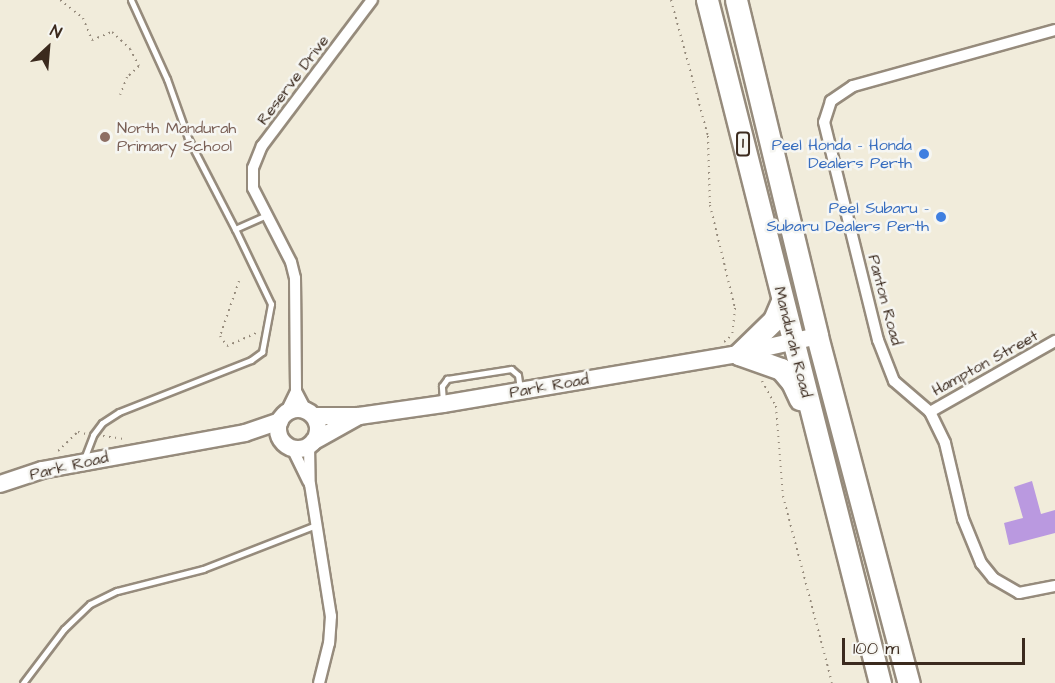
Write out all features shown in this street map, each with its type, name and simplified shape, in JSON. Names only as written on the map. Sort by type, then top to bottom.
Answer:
[{"type":"highway","name":"Mandurah Road","points":[[707,0],[880,683]]},
{"type":"highway","name":"Mandurah Road","points":[[736,0],[819,342],[909,683]]},
{"type":"highway","points":[[783,301],[774,320],[739,354],[781,369],[792,382],[816,435]]},
{"type":"street","name":"Reserve Drive","points":[[282,418],[296,391],[295,278],[291,262],[253,188],[253,168],[262,146],[372,0]]},
{"type":"street","name":"Panton Road","points":[[1055,30],[853,86],[831,101],[824,122],[878,340],[894,381],[930,412],[945,443],[963,519],[981,563],[993,578],[1019,593],[1055,586]]},
{"type":"street","name":"Hampton Street","points":[[930,412],[1055,341]]},
{"type":"street","name":"Park Road","points":[[310,413],[359,417],[739,354],[795,348],[819,342]]},
{"type":"street","name":"Reserve Drive","points":[[296,391],[310,413]]},
{"type":"street","points":[[310,484],[289,446],[279,434],[282,418],[294,409],[310,413],[318,428],[312,443],[310,484],[331,616],[329,643],[319,683]]},
{"type":"street","name":"Park Road","points":[[312,443],[359,417]]},
{"type":"street","name":"Park Road","points":[[0,484],[42,470],[83,461],[245,433],[282,418]]},
{"type":"street","name":"Park Road","points":[[245,433],[289,446]]},
{"type":"street","points":[[289,446],[312,443]]},
{"type":"lane","points":[[83,461],[93,435],[102,423],[119,412],[258,356],[265,345],[271,304],[236,229],[188,138],[167,79],[132,0]]},
{"type":"lane","points":[[236,229],[266,215]]},
{"type":"lane","points":[[443,404],[442,386],[447,379],[511,369],[518,375],[520,391]]},
{"type":"lane","points":[[23,683],[64,629],[90,604],[117,591],[168,579],[225,561],[316,525]]},
{"type":"path","points":[[60,0],[83,18],[92,40],[112,32],[130,49],[139,66],[127,77],[120,95]]},
{"type":"path","points":[[239,281],[220,336],[227,346],[267,328]]},
{"type":"building","points":[[1032,481],[1041,514],[1055,510],[1055,533],[1009,545],[1004,523],[1023,518],[1014,487]]},
{"type":"place","name":"North Mandurah Primary School","points":[[105,137]]},
{"type":"place","name":"Peel Honda - Honda Dealers Perth","points":[[924,154]]},
{"type":"place","name":"Peel Subaru - Subaru Dealers Perth","points":[[941,217]]}]
